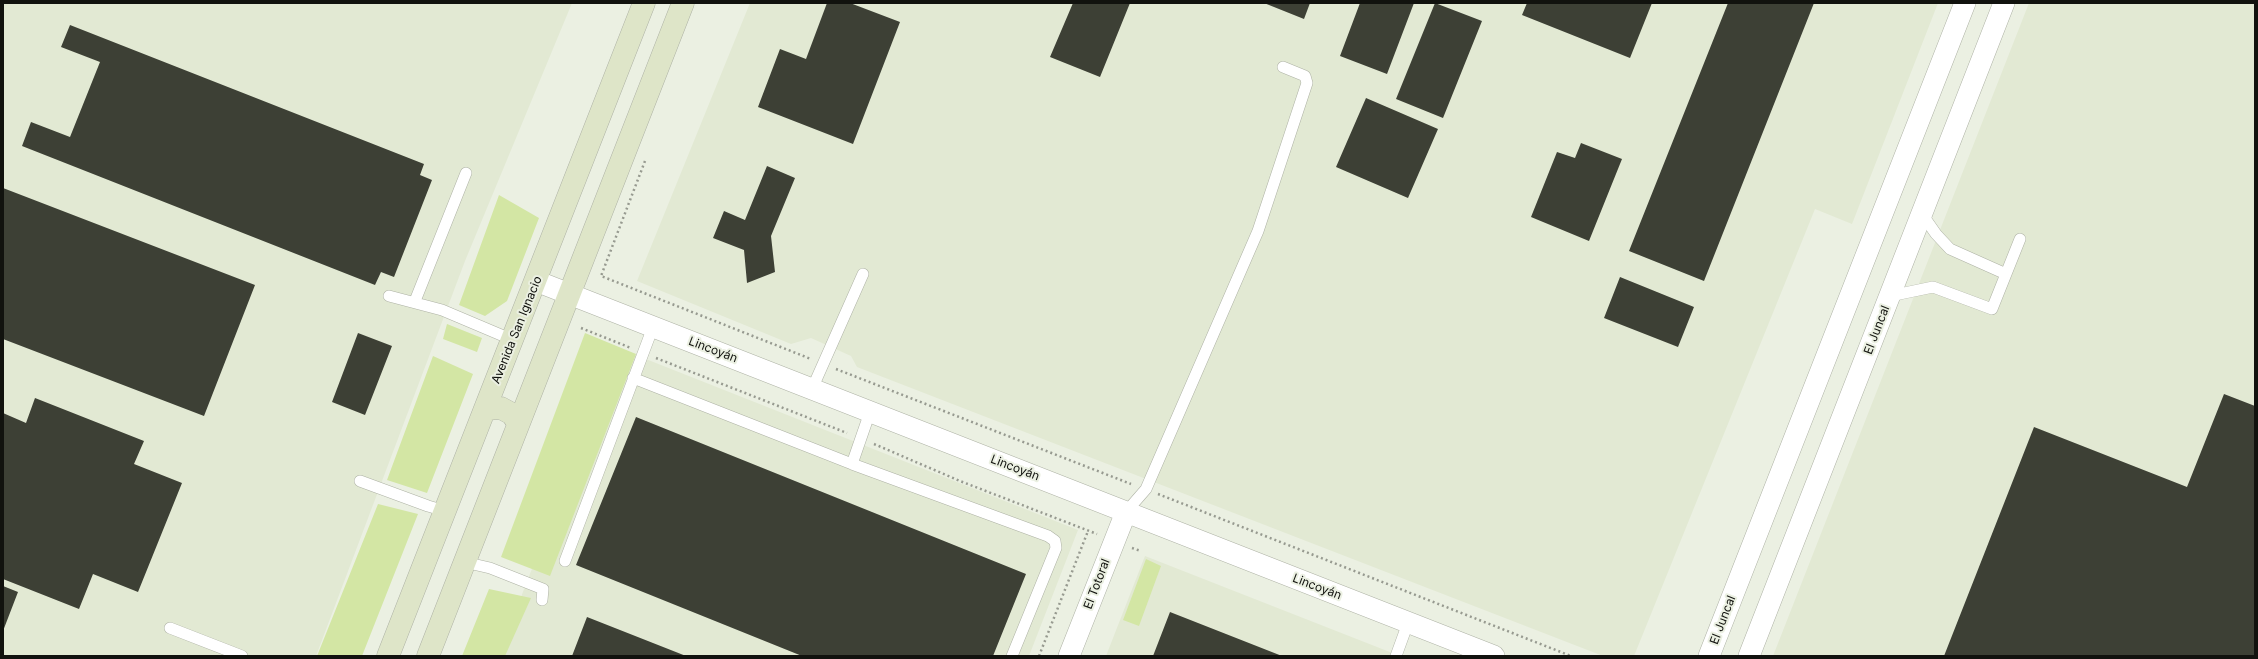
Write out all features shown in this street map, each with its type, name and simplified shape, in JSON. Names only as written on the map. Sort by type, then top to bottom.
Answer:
[{"type":"main road","name":"Avenida San Ignacio","points":[[388,656],[644,3]]},
{"type":"main road","points":[[428,656],[683,3]]},
{"type":"main road","points":[[486,408],[501,408],[512,414],[518,423]]},
{"type":"street","name":"El Juncal","points":[[1709,656],[1965,3]]},
{"type":"street","name":"El Juncal","points":[[1748,656],[2004,3]]},
{"type":"street","name":"Lincoyán","points":[[536,281],[1494,656]]},
{"type":"street","name":"El Totoral","points":[[1069,656],[1126,512]]},
{"type":"lane","points":[[1126,512],[1146,489],[1258,231],[1307,83],[1305,76],[1283,67]]},
{"type":"lane","points":[[415,301],[466,173]]},
{"type":"lane","points":[[1922,214],[1950,249],[2006,274]]},
{"type":"lane","points":[[1890,296],[1933,287],[1992,309],[2020,239]]},
{"type":"lane","points":[[812,389],[863,274]]},
{"type":"lane","points":[[390,296],[415,301],[442,310],[513,340]]},
{"type":"lane","points":[[565,561],[653,327]]},
{"type":"lane","points":[[633,378],[852,464],[1048,536],[1055,541],[1056,548],[1012,656]]},
{"type":"lane","points":[[852,464],[870,412]]},
{"type":"lane","points":[[360,481],[445,511]]},
{"type":"lane","points":[[464,562],[490,568],[543,589],[542,600]]},
{"type":"lane","points":[[1396,656],[1408,623]]},
{"type":"lane","points":[[170,628],[242,656]]},
{"type":"path","points":[[601,276],[1571,656]]},
{"type":"path","points":[[1039,656],[1088,531]]},
{"type":"shaded area","points":[[3,3],[572,3],[465,261],[316,656],[3,656]]},
{"type":"shaded area","points":[[750,3],[1938,3],[1852,224],[1815,209],[1634,656],[1603,656],[857,367],[851,356],[811,338],[791,344],[637,281]]},
{"type":"shaded area","points":[[2029,3],[2255,3],[2255,656],[1773,656]]},
{"type":"shaded area","points":[[618,348],[1078,530],[1029,656],[498,656]]},
{"type":"shaded area","points":[[1145,556],[1400,656],[1106,656]]},
{"type":"green space","points":[[499,195],[539,218],[507,301],[485,316],[459,305]]},
{"type":"green space","points":[[447,324],[482,338],[477,352],[443,339]]},
{"type":"green space","points":[[585,333],[636,354],[550,576],[501,557]]},
{"type":"green space","points":[[433,356],[473,374],[427,493],[387,480]]},
{"type":"green space","points":[[378,504],[418,514],[362,656],[317,656]]},
{"type":"green space","points":[[1146,559],[1161,566],[1139,626],[1123,620]]},
{"type":"green space","points":[[489,589],[531,598],[505,656],[462,656]]},
{"type":"building","points":[[827,3],[850,3],[900,22],[853,144],[758,107],[780,49],[806,59]]},
{"type":"building","points":[[1073,3],[1130,3],[1100,77],[1050,57]]},
{"type":"building","points":[[1264,3],[1310,3],[1304,19]]},
{"type":"building","points":[[1360,3],[1414,3],[1387,74],[1340,56]]},
{"type":"building","points":[[1435,3],[1482,21],[1443,118],[1396,99]]},
{"type":"building","points":[[1527,3],[1652,3],[1630,58],[1522,15]]},
{"type":"building","points":[[1728,3],[1814,3],[1704,281],[1629,251]]},
{"type":"building","points":[[70,25],[424,164],[420,175],[432,180],[394,277],[381,272],[375,285],[22,146],[31,122],[70,137],[100,62],[61,47]]},
{"type":"building","points":[[1366,98],[1438,129],[1408,198],[1336,167]]},
{"type":"building","points":[[1581,143],[1622,159],[1589,241],[1531,217],[1557,152],[1575,158]]},
{"type":"building","points":[[767,166],[795,178],[771,236],[775,272],[747,283],[744,250],[713,238],[724,211],[745,220]]},
{"type":"building","points":[[3,188],[255,285],[204,416],[3,339]]},
{"type":"building","points":[[1620,277],[1694,307],[1678,347],[1604,318]]},
{"type":"building","points":[[358,333],[392,346],[365,415],[332,402]]},
{"type":"building","points":[[2224,394],[2255,406],[2255,656],[1944,656],[2034,427],[2187,487]]},
{"type":"building","points":[[35,398],[144,441],[134,464],[182,483],[138,592],[93,574],[79,609],[3,579],[3,413],[26,423]]},
{"type":"building","points":[[636,417],[1026,574],[993,656],[802,656],[576,565]]},
{"type":"building","points":[[3,586],[18,592],[3,631]]},
{"type":"building","points":[[1170,612],[1282,656],[1153,656]]},
{"type":"building","points":[[587,617],[686,656],[572,656]]}]
